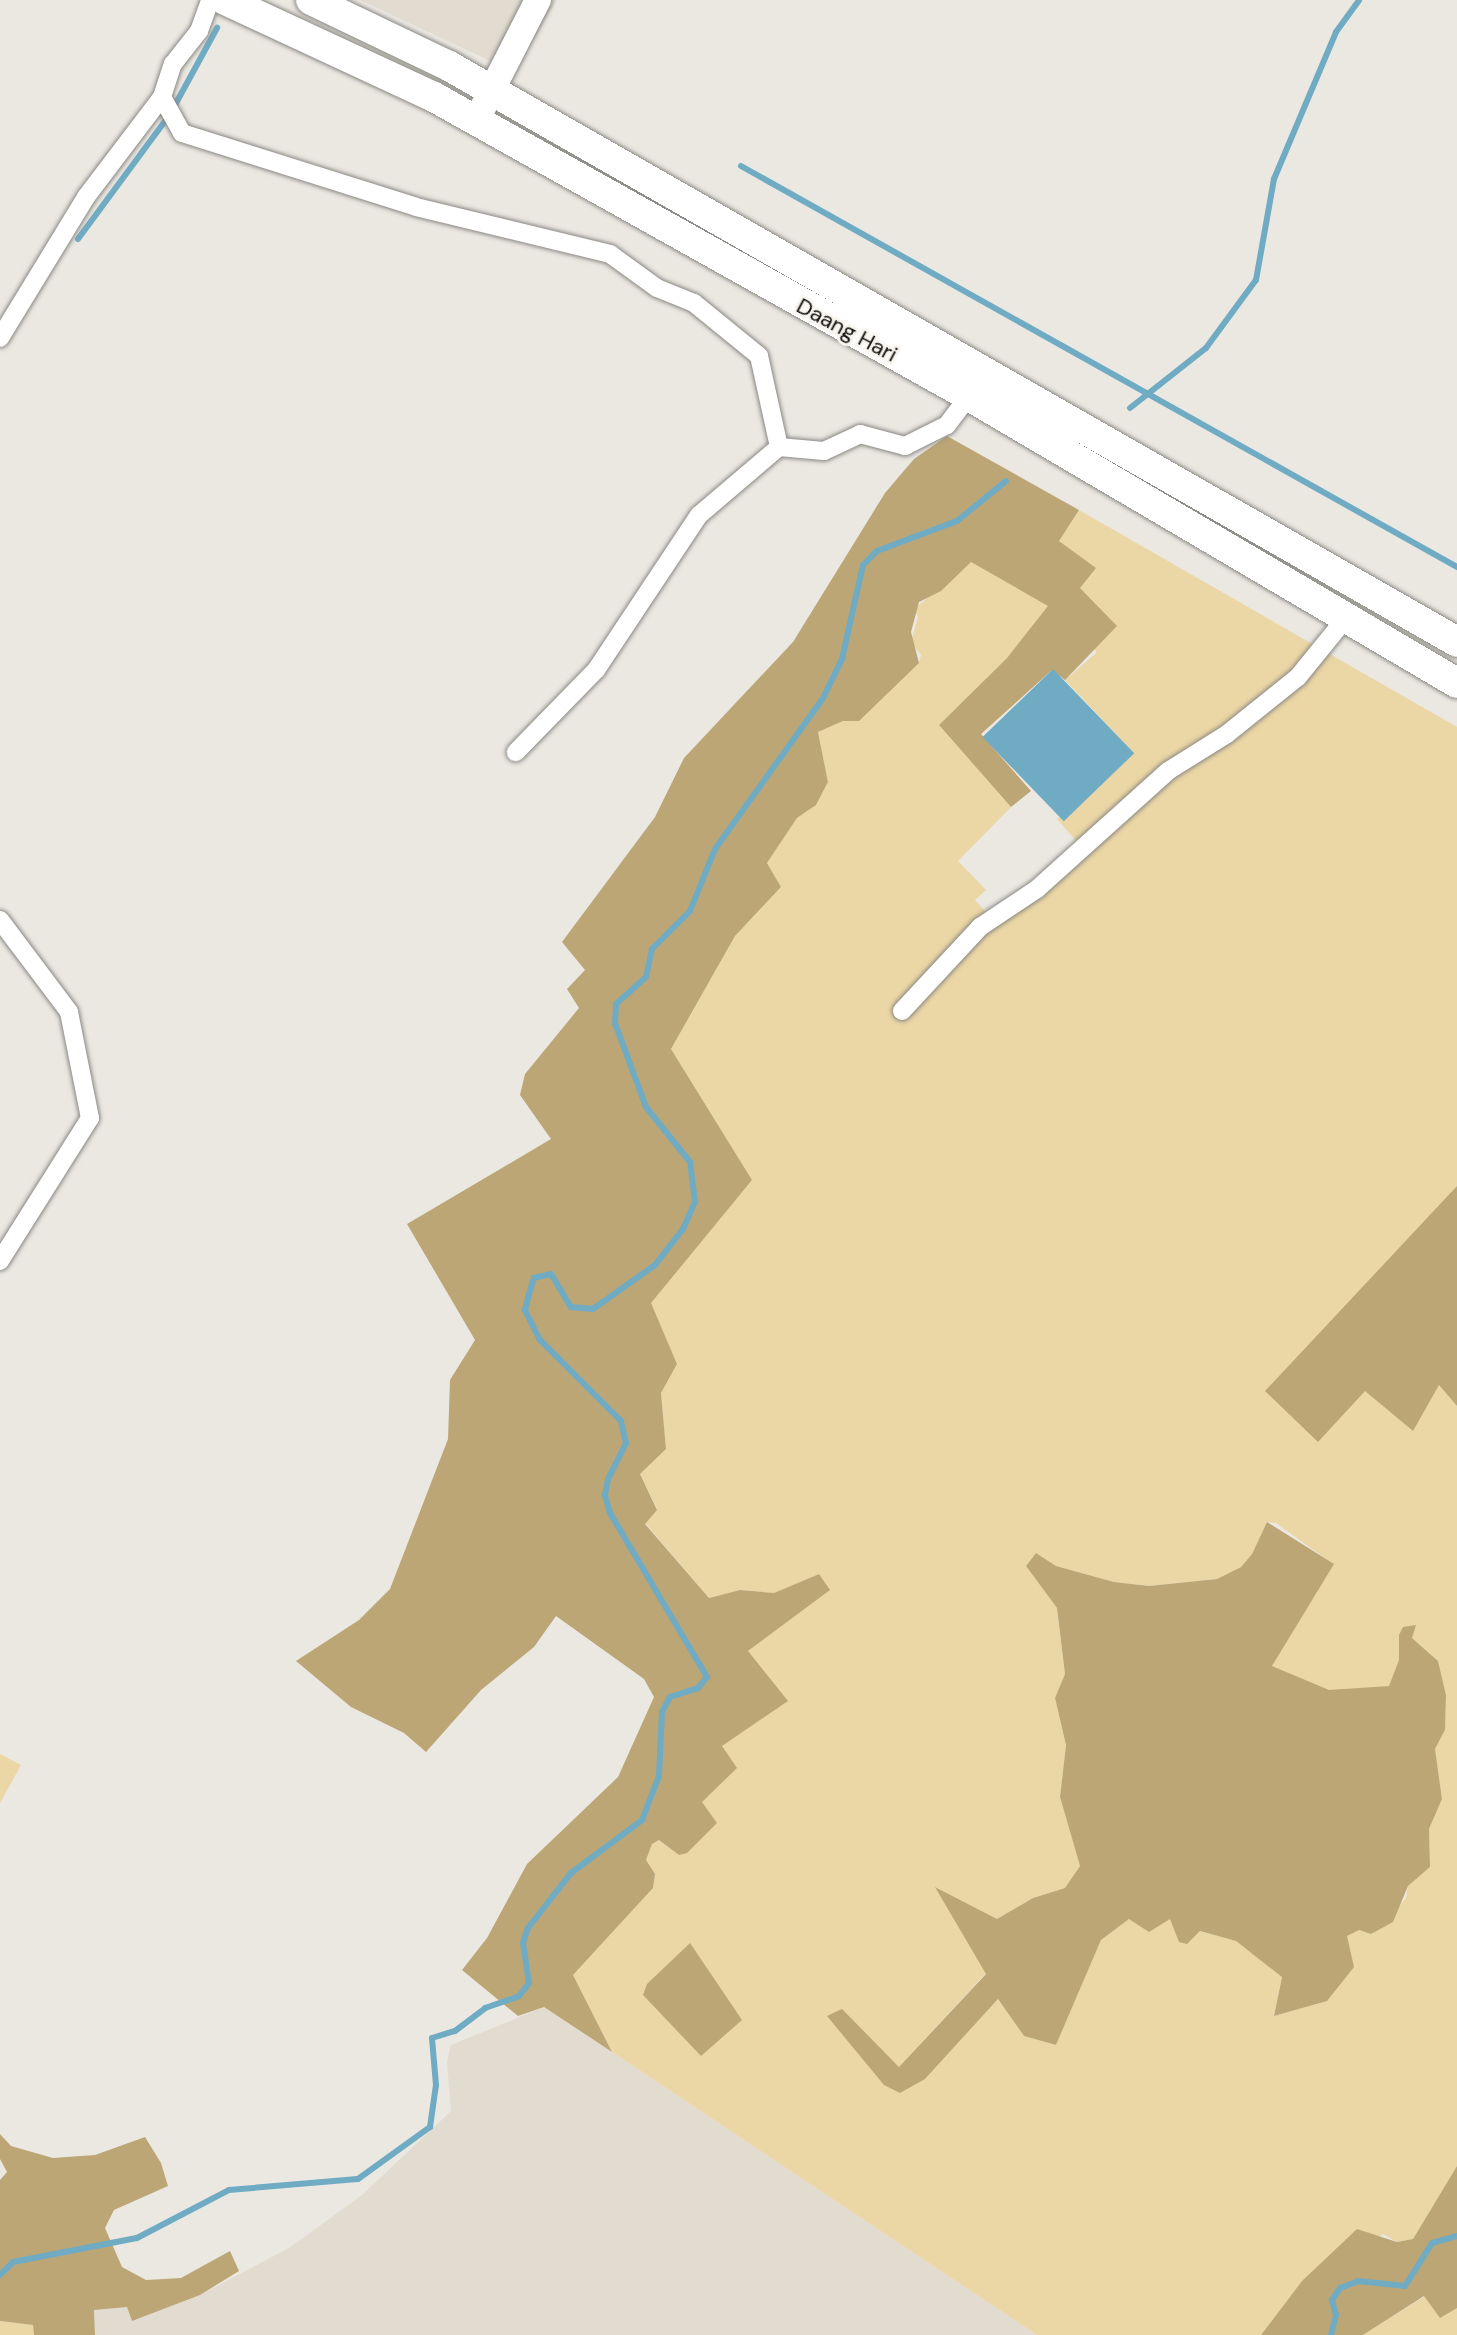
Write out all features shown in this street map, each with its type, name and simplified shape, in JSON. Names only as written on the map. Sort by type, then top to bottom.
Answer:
[{"type":"main road","name":"Daang Hari","points":[[225,0],[336,48],[476,121],[969,396],[1457,683]]},
{"type":"main road","name":"Daang Hari","points":[[311,0],[492,90],[1457,642]]},
{"type":"street","points":[[0,338],[86,197],[162,97],[173,64],[199,31],[210,0]]},
{"type":"street","points":[[476,121],[538,0]]},
{"type":"street","points":[[162,97],[182,133],[416,207],[624,260],[648,282],[694,303],[759,356],[779,447]]},
{"type":"street","points":[[516,752],[596,670],[699,515],[779,447],[824,451],[860,434],[905,446],[947,425],[969,396]]},
{"type":"street","points":[[902,1011],[980,927],[1037,889],[1168,771],[1227,734],[1298,677],[1346,618]]},
{"type":"street","points":[[0,920],[69,1012],[90,1118],[0,1261]]},
{"type":"shaded area","points":[[360,0],[557,0],[514,72]]},
{"type":"shaded area","points":[[947,436],[1079,510],[1059,541],[1096,568],[1080,588],[1117,626],[1065,680],[1052,670],[981,734],[1031,791],[1011,807],[939,725],[1007,658],[1048,606],[971,562],[941,591],[919,602],[911,632],[919,663],[859,721],[843,721],[818,732],[828,782],[816,805],[797,818],[767,863],[781,887],[735,936],[671,1049],[752,1180],[651,1303],[677,1364],[661,1393],[666,1449],[640,1474],[657,1510],[645,1524],[709,1598],[740,1590],[774,1593],[819,1574],[830,1590],[748,1651],[788,1701],[722,1746],[737,1768],[702,1802],[717,1823],[687,1853],[679,1855],[659,1840],[652,1844],[646,1860],[655,1874],[653,1888],[573,1975],[612,2052],[544,2007],[518,2016],[462,1970],[487,1938],[527,1864],[618,1777],[654,1697],[644,1679],[556,1616],[534,1647],[481,1690],[426,1752],[404,1733],[351,1707],[296,1661],[359,1620],[390,1589],[448,1439],[450,1380],[475,1340],[407,1224],[551,1139],[520,1095],[525,1074],[579,1008],[567,989],[585,970],[562,942],[655,817],[684,758],[793,642],[885,493],[914,459]]},
{"type":"shaded area","points":[[1079,510],[1457,727],[1457,1186],[1396,1254],[1365,1391],[1412,1430],[1439,1385],[1457,1406],[1457,2166],[1413,2239],[1397,2242],[1383,2234],[1302,2281],[1261,2335],[1037,2335],[612,2052],[573,1975],[653,1888],[655,1874],[646,1860],[652,1844],[659,1840],[679,1855],[721,1746],[748,1652],[819,1574],[774,1593],[740,1590],[709,1598],[645,1523],[657,1509],[640,1474],[666,1449],[661,1393],[677,1364],[650,1303],[752,1180],[671,1049],[735,936],[781,887],[767,863],[797,818],[816,805],[828,782],[818,732],[843,721],[919,663],[921,655],[911,642],[918,617],[914,609],[971,562],[1049,606],[1007,658],[939,725],[1011,807],[958,861],[986,890],[975,900],[990,917],[1079,844],[1057,819],[1134,753],[1065,680],[1096,653],[1080,588],[1095,568],[1059,541]],"holes":[[[1267,1522],[1276,1523],[1333,1564],[1272,1666],[1329,1691],[1390,1686],[1399,1660],[1399,1635],[1412,1638],[1438,1661],[1446,1695],[1445,1730],[1435,1749],[1442,1799],[1429,1829],[1430,1867],[1408,1886],[1406,1898],[1372,1934],[1359,1930],[1347,1936],[1327,2001],[1274,2016],[1282,1976],[1236,1941],[1200,1931],[1187,1944],[1170,1918],[1129,1919],[1101,1940],[1056,2045],[1024,2036],[998,1999],[925,2079],[884,2085],[842,2010],[899,2067],[986,1973],[937,1888],[997,1919],[1033,1898],[1065,1888],[1080,1866],[1060,1797],[1066,1745],[1055,1698],[1065,1674],[1057,1608],[1026,1566],[1036,1553],[1056,1566],[1114,1582],[1149,1586],[1217,1579],[1241,1567],[1252,1554]]]},
{"type":"shaded area","points":[[1457,1186],[1457,1406],[1439,1385],[1413,1431],[1365,1391],[1318,1442],[1265,1391]]},
{"type":"shaded area","points":[[1267,1522],[1334,1564],[1272,1666],[1329,1690],[1389,1686],[1399,1660],[1399,1635],[1403,1627],[1416,1625],[1412,1638],[1438,1661],[1446,1695],[1445,1730],[1435,1749],[1442,1799],[1429,1829],[1430,1867],[1408,1886],[1393,1922],[1371,1934],[1359,1930],[1347,1936],[1354,1967],[1327,2001],[1274,2016],[1282,1977],[1236,1941],[1200,1931],[1187,1944],[1179,1942],[1170,1919],[1149,1932],[1129,1919],[1101,1940],[1056,2045],[1024,2036],[998,1999],[925,2079],[900,2093],[884,2085],[827,2016],[842,2009],[899,2067],[986,1974],[935,1887],[997,1919],[1033,1898],[1065,1888],[1080,1866],[1060,1797],[1066,1745],[1055,1698],[1065,1674],[1057,1608],[1026,1566],[1036,1553],[1056,1566],[1114,1582],[1149,1586],[1217,1579],[1241,1567],[1252,1554]]},
{"type":"shaded area","points":[[0,1754],[21,1765],[0,1803]]},
{"type":"shaded area","points":[[690,1943],[742,2020],[701,2056],[643,1995],[647,1984]]},
{"type":"shaded area","points":[[544,2007],[1037,2335],[95,2335],[94,2310],[127,2306],[132,2321],[200,2295],[289,2248],[362,2195],[451,2111],[447,2062],[451,2045]]},
{"type":"shaded area","points":[[0,2134],[11,2146],[53,2158],[95,2155],[145,2137],[161,2163],[168,2186],[114,2210],[105,2228],[122,2267],[146,2280],[181,2278],[230,2251],[239,2271],[200,2295],[132,2321],[127,2307],[94,2310],[95,2335],[34,2335],[33,2325],[0,2321],[0,2180],[7,2172],[0,2159]]},
{"type":"shaded area","points":[[1457,2166],[1457,2308],[1440,2318],[1424,2296],[1363,2335],[1261,2335],[1302,2281],[1357,2229],[1397,2242],[1413,2239]]},
{"type":"shaded area","points":[[1425,2296],[1457,2308],[1457,2335],[1363,2335]]},
{"type":"shaded area","points":[[0,2321],[33,2325],[34,2335],[0,2335]]},
{"type":"water","points":[[1053,669],[1134,753],[1064,821],[983,737]]},
{"type":"waterway","points":[[1130,408],[1206,348],[1256,280],[1274,179],[1336,32],[1359,0]]},
{"type":"waterway","points":[[175,105],[217,28]]},
{"type":"waterway","points":[[78,239],[165,121]]},
{"type":"waterway","points":[[741,166],[1457,567]]},
{"type":"waterway","points":[[0,2275],[13,2262],[137,2238],[229,2190],[358,2179],[430,2127],[436,2085],[432,2038],[455,2031],[485,2008],[519,1996],[529,1983],[523,1943],[528,1928],[571,1873],[642,1820],[659,1776],[662,1712],[670,1697],[698,1688],[707,1677],[610,1513],[605,1495],[608,1479],[626,1443],[621,1421],[540,1340],[525,1310],[529,1294],[534,1278],[551,1274],[571,1307],[593,1309],[655,1265],[683,1229],[695,1202],[690,1162],[646,1107],[615,1023],[616,1004],[646,977],[652,949],[690,911],[715,849],[823,698],[842,659],[863,565],[877,551],[957,521],[1006,481]]},
{"type":"waterway","points":[[1331,2335],[1336,2315],[1332,2300],[1340,2288],[1358,2281],[1405,2286],[1432,2243],[1457,2236]]}]
